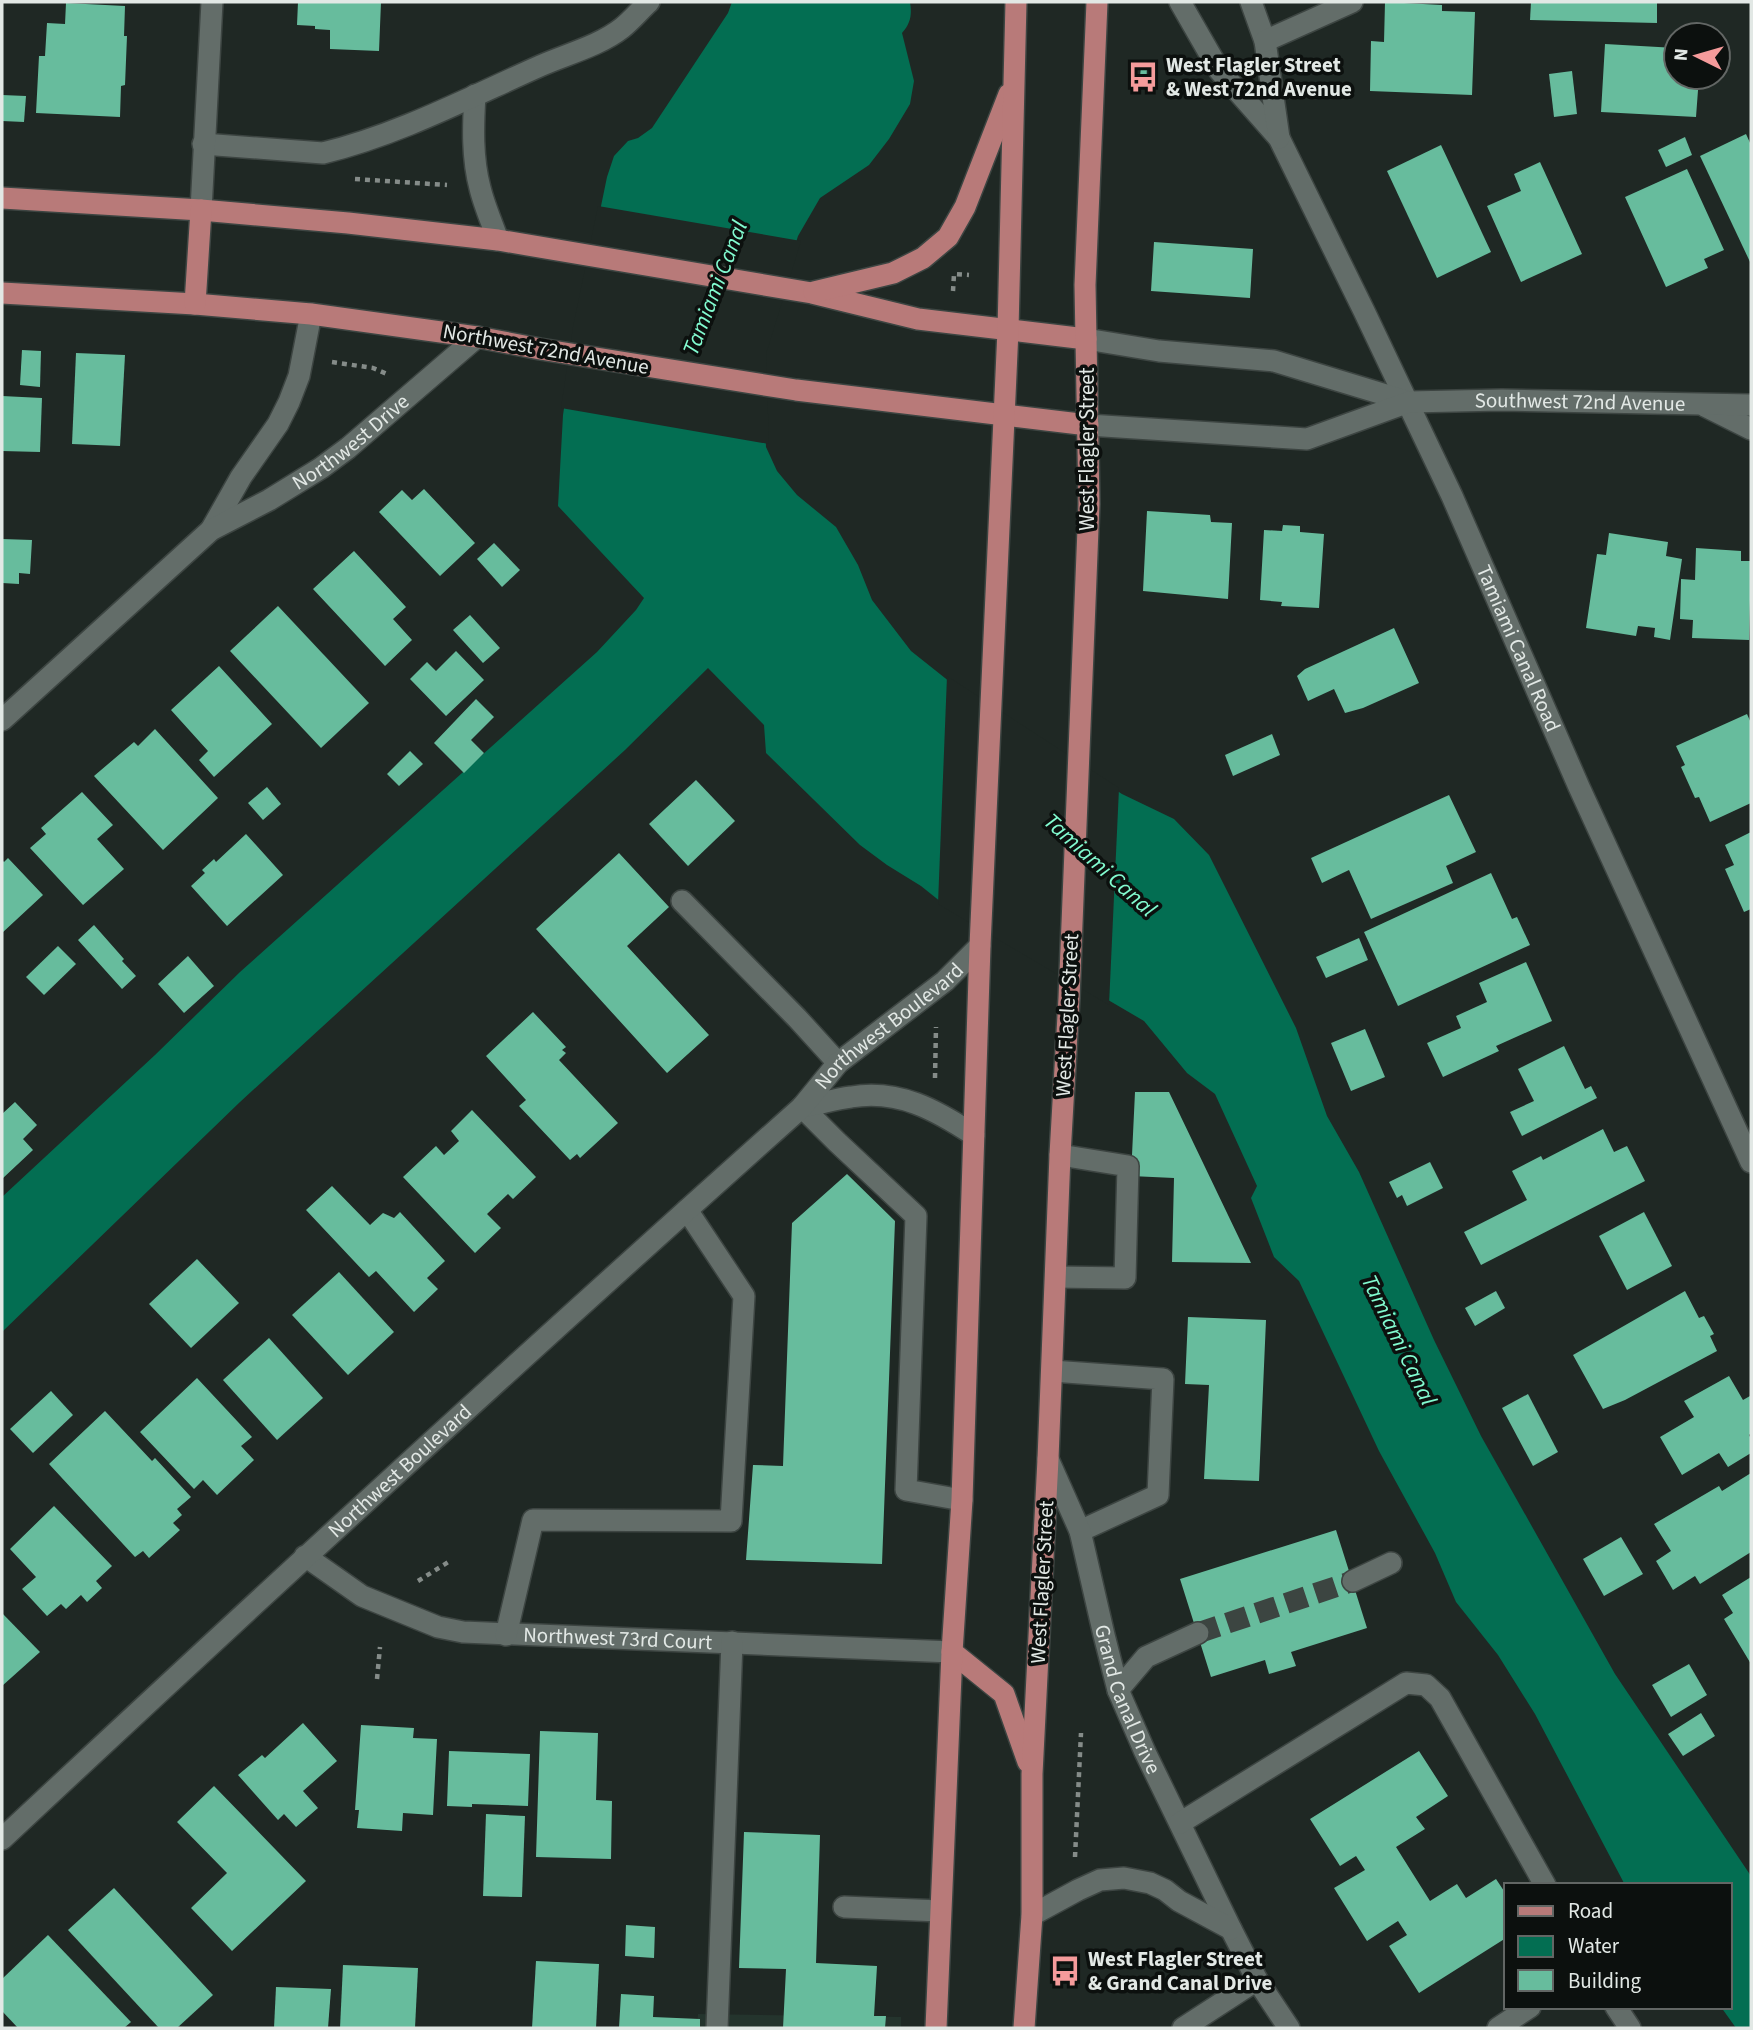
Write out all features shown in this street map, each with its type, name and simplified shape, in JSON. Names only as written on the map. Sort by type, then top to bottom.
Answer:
[{"type":"main road","points":[[936,2028],[952,1652],[962,1500],[980,946],[1008,330],[1016,2]]},
{"type":"main road","name":"West Flagler Street","points":[[1024,2028],[1032,1915],[1032,1774],[1069,998],[1089,494],[1085,285],[1097,2]]},
{"type":"main road","points":[[812,293],[893,273],[923,258],[947,237],[965,207],[1014,80]]},
{"type":"main road","points":[[2,198],[201,210],[498,240],[812,293],[918,319],[1086,339]]},
{"type":"main road","points":[[195,304],[201,210]]},
{"type":"main road","name":"Northwest 72nd Avenue","points":[[2,293],[195,304],[311,314],[477,337],[796,390],[1088,425]]},
{"type":"main road","points":[[952,1652],[1004,1694],[1032,1774]]},
{"type":"street","points":[[201,210],[212,2]]},
{"type":"street","points":[[203,145],[323,152],[342,148],[396,129],[588,47],[621,29],[649,2]]},
{"type":"street","name":"Tamiami Canal Road","points":[[1180,2],[1219,70],[1279,138],[1409,402],[1579,788],[1751,1162]]},
{"type":"street","name":"Tamiami Canal Road","points":[[1251,2],[1265,41],[1279,138]]},
{"type":"street","points":[[1265,41],[1352,2]]},
{"type":"street","points":[[475,95],[473,144],[476,167],[498,240]]},
{"type":"street","name":"Northwest Drive","points":[[211,530],[289,402],[299,376],[311,314]]},
{"type":"street","name":"Northwest Drive","points":[[2,720],[211,530],[269,500],[321,468],[477,337]]},
{"type":"street","name":"Southwest 72nd Avenue","points":[[1086,339],[1159,351],[1274,361],[1409,402],[1502,400],[1751,405]]},
{"type":"street","name":"Southwest 72nd Avenue","points":[[1088,425],[1307,439],[1409,402]]},
{"type":"street","points":[[1700,404],[1751,429]]},
{"type":"street","points":[[682,901],[838,1063]]},
{"type":"street","name":"Northwest Boulevard","points":[[2,1839],[305,1556],[802,1108],[838,1063],[945,981],[980,946]]},
{"type":"street","name":"Northwest Boulevard","points":[[802,1108],[853,1096],[897,1098],[917,1102],[941,1113],[974,1135]]},
{"type":"street","points":[[802,1108],[916,1216],[906,1490],[962,1500]]},
{"type":"street","points":[[1056,1277],[1125,1278],[1128,1166],[1060,1155]]},
{"type":"street","points":[[506,1635],[533,1520],[731,1521],[744,1296],[687,1210]]},
{"type":"street","points":[[1052,1371],[1163,1379],[1158,1495],[1080,1531]]},
{"type":"street","name":"Grand Canal Drive","points":[[1048,1459],[1080,1531],[1118,1690],[1231,1929],[1257,1980],[1289,2028]]},
{"type":"street","name":"Northwest 73rd Court","points":[[305,1556],[362,1596],[438,1627],[463,1632],[952,1652]]},
{"type":"street","points":[[1353,1581],[1391,1563]]},
{"type":"street","points":[[1118,1690],[1146,1657],[1198,1633]]},
{"type":"street","points":[[717,2028],[732,1642]]},
{"type":"street","points":[[1180,1823],[1406,1683],[1426,1685],[1440,1698],[1544,1883]]},
{"type":"street","points":[[1032,1915],[1100,1880],[1124,1878],[1150,1883],[1231,1929]]},
{"type":"street","points":[[844,1907],[940,1911]]},
{"type":"street","points":[[1184,2028],[1257,1980]]},
{"type":"street","points":[[1497,2028],[1527,2009]]},
{"type":"street","points":[[1617,2009],[1630,2028]]},
{"type":"path","points":[[347,178],[458,186]]},
{"type":"path","points":[[953,290],[954,274],[970,275]]},
{"type":"path","points":[[332,362],[373,368],[392,376]]},
{"type":"path","points":[[935,1086],[936,1024]]},
{"type":"path","points":[[418,1581],[450,1561]]},
{"type":"path","points":[[377,1679],[380,1647]]},
{"type":"path","points":[[1075,1865],[1081,1732]]},
{"type":"shaded area","points":[[698,2014],[901,2017],[901,2028],[697,2028]]},
{"type":"water","name":"Tamiami Canal","points":[[732,2],[910,2],[909,22],[902,33],[914,81],[910,104],[869,165],[820,198],[798,236],[762,354],[766,447],[777,471],[797,495],[836,527],[858,565],[872,600],[911,651],[950,682],[1122,794],[1174,819],[1209,855],[1296,1028],[1327,1116],[1359,1172],[1434,1340],[1481,1436],[1615,1674],[1751,1876],[1751,2028],[1736,2028],[1722,2009],[1732,2009],[1732,1883],[1624,1883],[1535,1714],[1498,1655],[1456,1602],[1435,1553],[1379,1451],[1299,1281],[1274,1257],[1251,1198],[1257,1186],[1215,1094],[1187,1073],[1144,1021],[941,902],[860,845],[766,753],[764,725],[708,668],[625,750],[240,1102],[2,1332],[2,1197],[240,972],[597,652],[644,598],[558,506],[563,415],[576,327],[607,177],[614,156],[628,141],[638,138],[652,128],[728,13]]},
{"type":"pier","points":[[598,206],[801,241],[766,354],[769,444],[561,408],[573,327]]},
{"type":"pier","points":[[947,676],[1119,788],[1109,1005],[938,904]]},
{"type":"building","points":[[298,2],[381,2],[379,51],[330,49],[330,30],[297,25]]},
{"type":"building","points":[[1385,2],[1442,5],[1442,11],[1475,12],[1472,95],[1370,91],[1371,41],[1384,42]]},
{"type":"building","points":[[1531,2],[1657,2],[1657,23],[1530,20]]},
{"type":"building","points":[[66,3],[125,6],[125,85],[121,86],[120,117],[36,113],[39,56],[45,56],[47,23],[65,24]]},
{"type":"building","points":[[1605,44],[1662,47],[1662,91],[1698,91],[1696,117],[1601,112]]},
{"type":"building","points":[[1141,66],[1147,67],[1146,89],[1139,88]]},
{"type":"building","points":[[1572,71],[1577,114],[1554,117],[1549,74]]},
{"type":"building","points":[[2,95],[26,96],[24,122],[2,121]]},
{"type":"building","points":[[1746,134],[1751,145],[1751,264],[1700,156]]},
{"type":"building","points":[[1685,137],[1692,155],[1666,167],[1658,150]]},
{"type":"building","points":[[1441,145],[1491,252],[1437,278],[1387,171]]},
{"type":"building","points":[[1540,162],[1582,254],[1521,282],[1487,206],[1521,191],[1514,174]]},
{"type":"building","points":[[1687,169],[1724,250],[1704,259],[1708,268],[1666,287],[1625,197]]},
{"type":"building","points":[[1154,242],[1253,249],[1250,298],[1151,291]]},
{"type":"building","points":[[22,350],[41,351],[40,387],[20,385]]},
{"type":"building","points":[[76,353],[125,355],[120,446],[72,444]]},
{"type":"building","points":[[2,396],[42,398],[40,452],[2,451]]},
{"type":"building","points":[[424,489],[475,543],[440,576],[379,512],[402,490],[412,500]]},
{"type":"building","points":[[1147,511],[1210,515],[1211,522],[1232,523],[1228,599],[1143,591]]},
{"type":"building","points":[[1283,525],[1300,526],[1300,532],[1324,534],[1319,608],[1281,606],[1282,602],[1260,600],[1264,530],[1282,531]]},
{"type":"building","points":[[1609,533],[1668,542],[1666,556],[1682,559],[1670,640],[1654,637],[1655,628],[1638,626],[1636,636],[1586,628],[1597,554],[1606,555]]},
{"type":"building","points":[[2,539],[32,540],[30,574],[19,573],[19,584],[2,583]]},
{"type":"building","points":[[494,543],[520,570],[502,587],[477,559]]},
{"type":"building","points":[[1696,548],[1741,551],[1741,561],[1751,561],[1749,640],[1692,638],[1693,620],[1680,619],[1681,579],[1695,580]]},
{"type":"building","points":[[354,551],[406,607],[393,619],[412,640],[385,666],[313,589]]},
{"type":"building","points":[[278,606],[369,703],[321,748],[230,651]]},
{"type":"building","points":[[470,615],[500,648],[483,663],[453,630]]},
{"type":"building","points":[[1394,628],[1419,683],[1363,708],[1345,713],[1334,689],[1308,701],[1297,676],[1305,669]]},
{"type":"building","points":[[456,651],[484,680],[446,716],[410,679],[427,662],[436,671]]},
{"type":"building","points":[[219,666],[272,724],[214,777],[199,760],[208,751],[171,710]]},
{"type":"building","points":[[476,699],[494,717],[471,740],[484,753],[464,773],[434,743]]},
{"type":"building","points":[[1747,714],[1751,723],[1751,803],[1710,822],[1681,767],[1685,765],[1676,746]]},
{"type":"building","points":[[155,729],[218,798],[163,850],[94,776],[134,742],[138,746]]},
{"type":"building","points":[[1272,734],[1280,755],[1233,776],[1225,755]]},
{"type":"building","points":[[410,751],[423,764],[399,786],[387,774]]},
{"type":"building","points":[[696,780],[735,821],[688,866],[649,824]]},
{"type":"building","points":[[267,787],[281,804],[263,820],[248,803]]},
{"type":"building","points":[[82,792],[113,825],[97,839],[124,869],[83,905],[30,848],[46,834],[41,828]]},
{"type":"building","points":[[1449,795],[1476,852],[1446,866],[1453,883],[1371,919],[1349,870],[1322,883],[1311,858]]},
{"type":"building","points":[[1751,832],[1751,909],[1744,912],[1725,869],[1734,865],[1725,845]]},
{"type":"building","points":[[246,834],[283,875],[227,926],[191,886],[205,873],[202,870],[214,859],[216,862]]},
{"type":"building","points":[[619,853],[669,907],[627,946],[709,1035],[667,1073],[536,929]]},
{"type":"building","points":[[8,858],[43,895],[2,933],[2,860],[4,862]]},
{"type":"building","points":[[1491,873],[1512,919],[1517,917],[1530,945],[1398,1006],[1364,932]]},
{"type":"building","points":[[94,925],[136,976],[122,989],[78,940]]},
{"type":"building","points":[[1359,938],[1368,960],[1326,978],[1316,957]]},
{"type":"building","points":[[58,946],[76,964],[44,995],[26,977]]},
{"type":"building","points":[[188,956],[214,986],[184,1013],[158,984]]},
{"type":"building","points":[[1526,962],[1552,1021],[1496,1046],[1499,1051],[1443,1077],[1427,1043],[1461,1028],[1456,1016],[1487,1002],[1479,983]]},
{"type":"building","points":[[533,1012],[566,1047],[562,1050],[566,1053],[559,1060],[618,1123],[580,1158],[577,1154],[570,1160],[519,1106],[526,1100],[486,1056]]},
{"type":"building","points":[[1365,1029],[1385,1077],[1351,1091],[1331,1043]]},
{"type":"building","points":[[1564,1046],[1585,1089],[1591,1086],[1597,1098],[1522,1136],[1510,1112],[1534,1101],[1518,1069]]},
{"type":"building","points":[[1135,1092],[1169,1092],[1251,1263],[1172,1262],[1174,1178],[1131,1176]]},
{"type":"building","points":[[15,1102],[37,1125],[23,1139],[33,1150],[2,1179],[2,1114]]},
{"type":"building","points":[[472,1110],[536,1177],[513,1199],[508,1194],[487,1214],[501,1228],[475,1253],[403,1177],[436,1146],[444,1155],[459,1141],[451,1131]]},
{"type":"building","points":[[1603,1129],[1614,1152],[1627,1146],[1645,1181],[1481,1265],[1464,1232],[1527,1200],[1512,1171],[1541,1156],[1543,1160]]},
{"type":"building","points":[[1430,1162],[1443,1188],[1407,1206],[1402,1195],[1397,1198],[1389,1182]]},
{"type":"building","points":[[847,1174],[895,1221],[882,1564],[746,1560],[753,1465],[783,1466],[792,1223]]},
{"type":"building","points":[[332,1186],[370,1225],[383,1213],[394,1218],[400,1212],[445,1261],[427,1278],[438,1289],[414,1312],[376,1271],[369,1277],[306,1210]]},
{"type":"building","points":[[1644,1212],[1672,1266],[1627,1290],[1599,1236]]},
{"type":"building","points":[[197,1259],[239,1303],[191,1348],[149,1304]]},
{"type":"building","points":[[339,1272],[394,1332],[348,1375],[292,1315]]},
{"type":"building","points":[[1496,1291],[1505,1308],[1475,1326],[1465,1308]]},
{"type":"building","points":[[1685,1291],[1699,1318],[1704,1316],[1714,1334],[1710,1336],[1717,1351],[1603,1409],[1573,1355]]},
{"type":"building","points":[[1188,1317],[1266,1320],[1259,1481],[1204,1479],[1209,1385],[1185,1384]]},
{"type":"building","points":[[269,1338],[323,1398],[277,1440],[223,1380]]},
{"type":"building","points":[[1729,1376],[1743,1400],[1751,1397],[1751,1453],[1728,1467],[1719,1453],[1682,1475],[1660,1437],[1694,1417],[1684,1401]]},
{"type":"building","points":[[197,1378],[252,1437],[241,1446],[254,1460],[217,1495],[203,1480],[194,1489],[140,1432]]},
{"type":"building","points":[[51,1391],[73,1415],[33,1453],[10,1429]]},
{"type":"building","points":[[1528,1394],[1558,1452],[1533,1466],[1502,1408]]},
{"type":"building","points":[[105,1411],[152,1461],[155,1458],[191,1497],[177,1509],[182,1515],[173,1523],[180,1530],[149,1558],[143,1551],[135,1557],[49,1464]]},
{"type":"building","points":[[1751,1473],[1751,1552],[1700,1584],[1695,1576],[1673,1590],[1656,1561],[1671,1551],[1654,1524],[1719,1486],[1722,1491]]},
{"type":"building","points":[[54,1506],[112,1566],[96,1581],[102,1588],[87,1602],[81,1595],[66,1609],[61,1604],[47,1616],[22,1589],[36,1577],[10,1549]]},
{"type":"building","points":[[1336,1530],[1367,1628],[1291,1652],[1296,1666],[1269,1674],[1265,1660],[1211,1677],[1180,1579]]},
{"type":"building","points":[[1621,1537],[1643,1574],[1604,1596],[1583,1559]]},
{"type":"building","points":[[1751,1577],[1751,1664],[1724,1619],[1733,1613],[1722,1595]]},
{"type":"building","points":[[2,1613],[40,1652],[2,1686]]},
{"type":"building","points":[[1689,1664],[1707,1695],[1671,1717],[1652,1685]]},
{"type":"building","points":[[1701,1713],[1715,1736],[1683,1756],[1668,1734]]},
{"type":"building","points":[[303,1723],[337,1761],[303,1791],[318,1808],[296,1827],[284,1814],[278,1820],[238,1775],[262,1755],[265,1758]]},
{"type":"building","points":[[361,1725],[414,1728],[413,1738],[437,1739],[433,1815],[403,1813],[402,1831],[357,1828],[359,1810],[355,1810]]},
{"type":"building","points":[[540,1731],[598,1733],[596,1800],[612,1801],[611,1859],[536,1857]]},
{"type":"building","points":[[449,1751],[530,1754],[528,1806],[447,1806]]},
{"type":"building","points":[[1419,1751],[1448,1796],[1416,1817],[1425,1829],[1396,1847],[1430,1901],[1457,1884],[1466,1898],[1496,1879],[1504,1891],[1504,1939],[1419,1993],[1389,1946],[1407,1935],[1398,1921],[1367,1941],[1334,1888],[1365,1870],[1356,1856],[1340,1866],[1310,1819]]},
{"type":"building","points":[[214,1786],[306,1881],[232,1951],[191,1908],[227,1873],[177,1822]]},
{"type":"building","points":[[486,1814],[525,1816],[522,1897],[483,1896]]},
{"type":"building","points":[[744,1832],[820,1835],[816,1963],[877,1966],[874,2016],[886,2016],[885,2028],[783,2028],[786,1969],[739,1968]]},
{"type":"building","points":[[114,1888],[213,1995],[177,2028],[159,2028],[68,1930]]},
{"type":"building","points":[[626,1925],[655,1927],[654,1958],[625,1956]]},
{"type":"building","points":[[48,1935],[131,2022],[124,2028],[18,2028],[2,2011],[2,1979]]},
{"type":"building","points":[[536,1961],[599,1964],[596,2028],[532,2028]]},
{"type":"building","points":[[343,1965],[418,1968],[415,2028],[340,2028]]},
{"type":"building","points":[[276,1987],[331,1989],[328,2028],[274,2028]]},
{"type":"building","points":[[621,1994],[654,1996],[653,2017],[700,2019],[700,2028],[619,2028]]},
{"type":"tunnel","points":[[1198,1633],[1353,1581]]},
{"type":"place","name":"West Flagler Street & West 72nd Avenue","points":[[1143,77]]},
{"type":"place","name":"West Flagler Street & Grand Canal Drive","points":[[1065,1971]]}]
